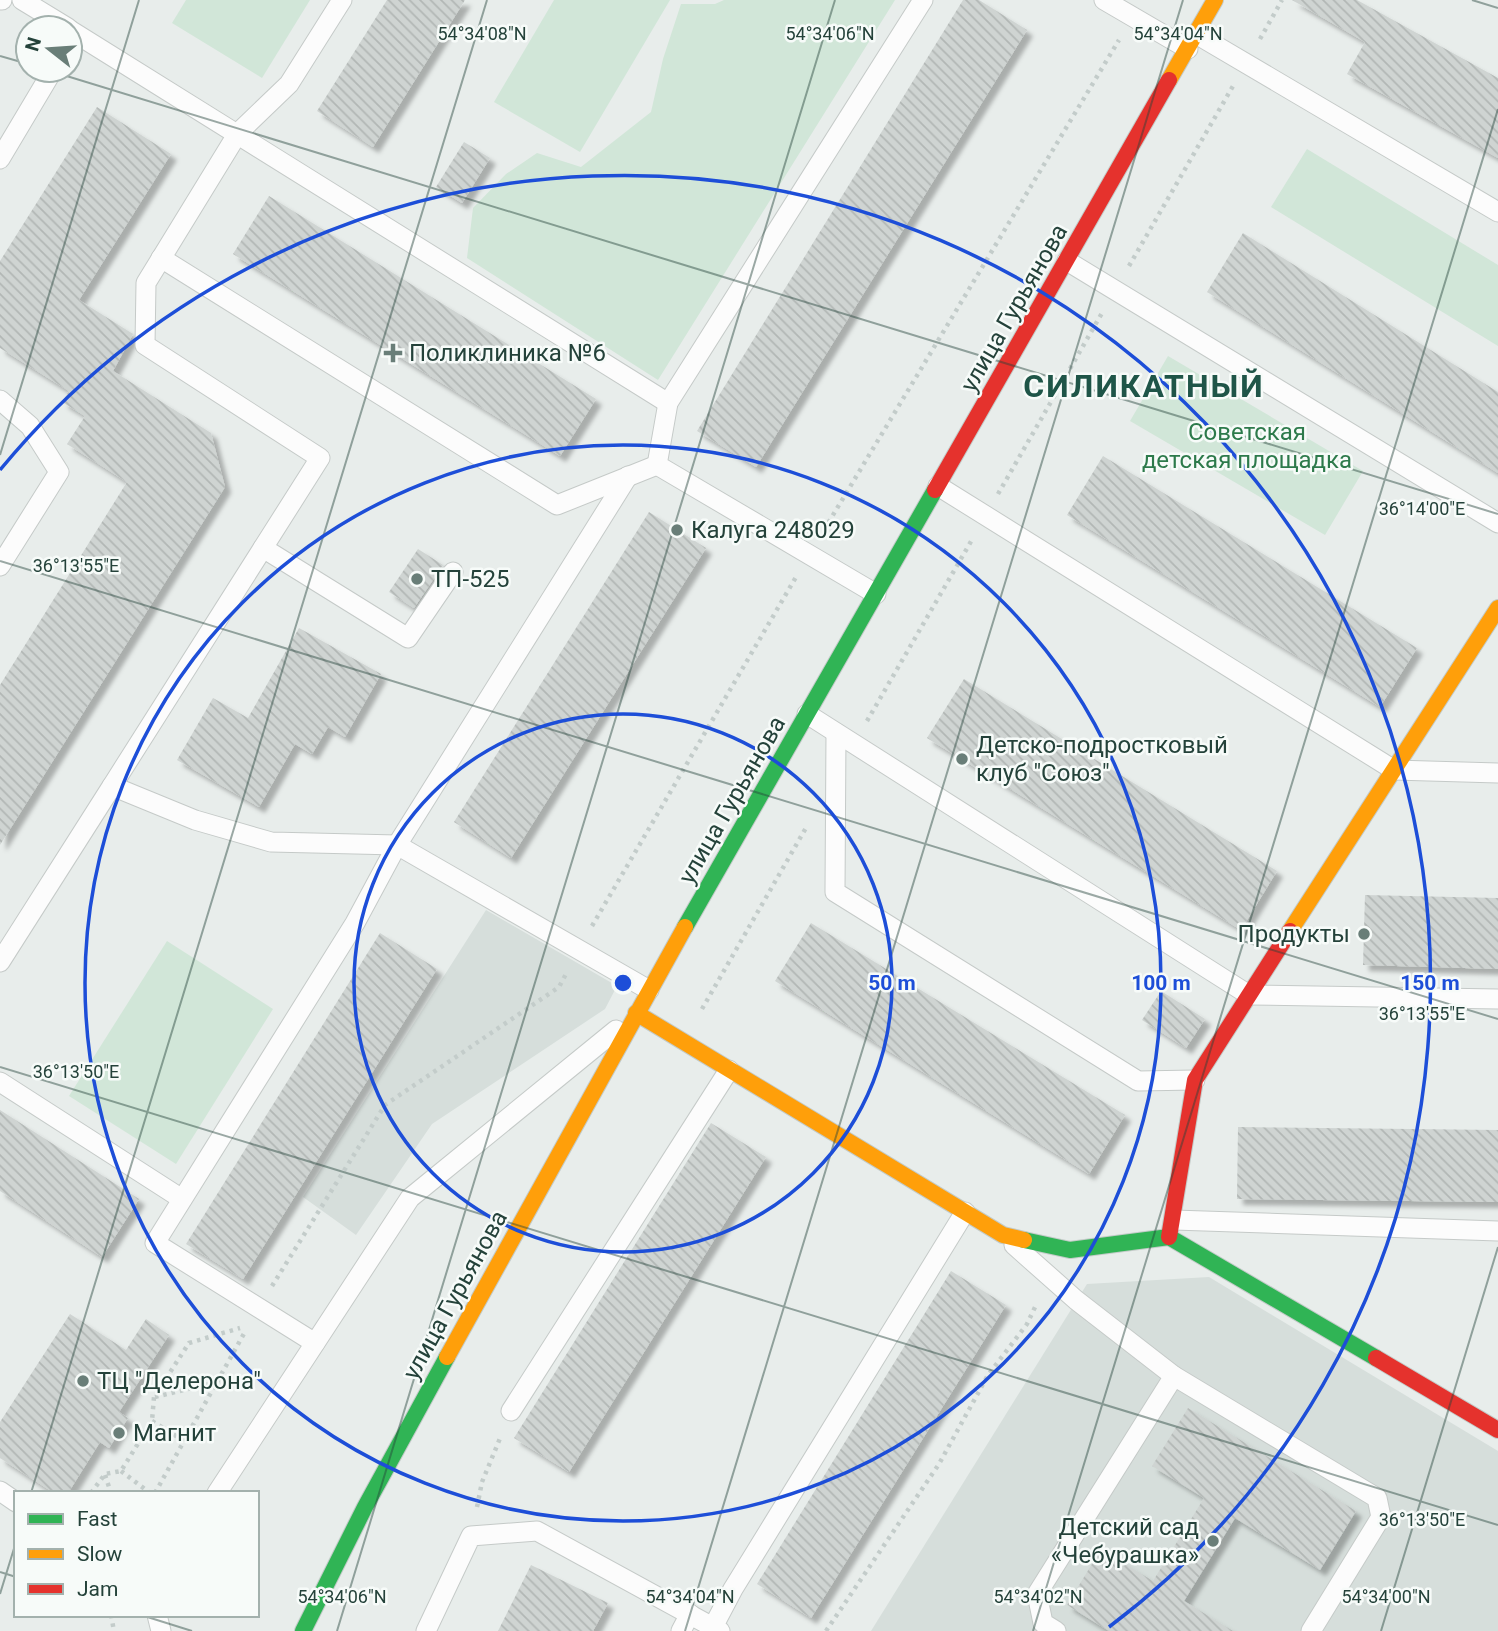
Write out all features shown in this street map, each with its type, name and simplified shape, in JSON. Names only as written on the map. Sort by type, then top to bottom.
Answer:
[{"type":"street","name":"улица Гурьянова","points":[[303,1631],[365,1507],[649,989],[1215,0]]},
{"type":"street","points":[[1172,1228],[1195,1080],[1498,608]]},
{"type":"street","points":[[636,1013],[1003,1234],[1070,1250],[1172,1228],[1498,1430]]},
{"type":"lane","points":[[22,0],[43,14]]},
{"type":"lane","points":[[0,962],[320,458],[145,345],[146,284],[238,134],[289,84],[342,0]]},
{"type":"lane","points":[[657,465],[668,403],[923,0]]},
{"type":"lane","points":[[1104,0],[1133,17],[1192,42],[1498,212]]},
{"type":"lane","points":[[84,41],[668,403]]},
{"type":"lane","points":[[0,159],[45,84]]},
{"type":"lane","points":[[161,258],[557,505],[657,465]]},
{"type":"lane","points":[[1067,261],[1498,523]]},
{"type":"lane","points":[[0,400],[30,426],[59,472],[0,566]]},
{"type":"lane","points":[[657,465],[876,594]]},
{"type":"lane","points":[[315,1343],[155,1243],[355,923],[397,845],[628,476]]},
{"type":"lane","points":[[938,486],[1394,770],[1498,773]]},
{"type":"lane","points":[[263,548],[408,638],[453,572]]},
{"type":"lane","points":[[807,714],[1249,995],[1498,999]]},
{"type":"lane","points":[[836,733],[835,892],[1138,1082],[1195,1080]]},
{"type":"lane","points":[[112,786],[195,820],[271,842],[397,845],[649,989]]},
{"type":"lane","points":[[218,1491],[410,1198],[636,1013]]},
{"type":"lane","points":[[511,1411],[729,1070]]},
{"type":"lane","points":[[0,1082],[182,1199]]},
{"type":"lane","points":[[426,1631],[471,1536],[537,1531],[685,1623],[716,1629],[733,1589],[965,1212]]},
{"type":"lane","points":[[1172,1228],[1498,1231]]},
{"type":"lane","points":[[1003,1234],[1049,1276],[1174,1377],[1377,1498],[1381,1517],[1311,1631]]},
{"type":"lane","points":[[1056,1631],[1043,1623],[1037,1594],[1174,1377]]},
{"type":"path","points":[[258,1308],[386,1105],[559,987],[809,555],[1133,17]]},
{"type":"path","points":[[826,1631],[939,1464],[988,1375],[1027,1324],[1049,1276]]},
{"type":"path","points":[[121,1471],[152,1421],[154,1398],[189,1343],[248,1326],[153,1491]]},
{"type":"path","points":[[154,1398],[217,1382]]},
{"type":"path","points":[[471,1536],[482,1482],[511,1411]]},
{"type":"path","points":[[152,1421],[184,1441]]},
{"type":"path","points":[[92,1491],[105,1474],[121,1471],[149,1491]]},
{"type":"path","points":[[105,1474],[110,1491]]},
{"type":"shaded area","points":[[486,910],[617,986],[605,1009],[432,1124],[356,1235],[303,1197]]},
{"type":"shaded area","name":"Детский сад «Чебурашка»","points":[[1209,1277],[1498,1451],[1498,1631],[871,1631],[1087,1284]]},
{"type":"green space","points":[[186,0],[310,0],[262,78],[172,23]]},
{"type":"green space","points":[[554,0],[670,0],[580,152],[494,102]]},
{"type":"green space","points":[[724,0],[895,0],[658,380],[467,258],[473,208],[506,174],[537,153],[581,167],[651,112],[663,59],[681,4],[715,4]]},
{"type":"green space","points":[[1307,149],[1498,265],[1498,346],[1271,207]]},
{"type":"green space","name":"Советская детская площадка","points":[[1168,356],[1363,471],[1325,535],[1130,421]]},
{"type":"green space","points":[[167,941],[273,1009],[176,1164],[69,1096]]},
{"type":"building","points":[[387,0],[465,0],[373,147],[317,111]]},
{"type":"building","points":[[963,0],[979,0],[1027,30],[756,467],[697,431]]},
{"type":"building","points":[[1292,0],[1357,0],[1498,78],[1498,158],[1347,74],[1365,42]]},
{"type":"building","points":[[97,107],[171,154],[79,300],[133,334],[113,371],[211,433],[225,487],[0,845],[0,685],[127,482],[67,444],[85,416],[62,402],[69,391],[0,348],[0,261]]},
{"type":"building","points":[[464,142],[490,158],[462,203],[436,187]]},
{"type":"building","points":[[269,196],[596,399],[560,456],[233,254]]},
{"type":"building","points":[[1243,233],[1498,392],[1498,473],[1207,292]]},
{"type":"building","points":[[1103,456],[1417,648],[1380,707],[1067,515]]},
{"type":"building","points":[[649,512],[706,548],[511,858],[454,822]]},
{"type":"building","name":"ТП-525","points":[[418,549],[443,565],[414,608],[389,592]]},
{"type":"building","points":[[299,628],[381,674],[345,737],[328,727],[312,754],[295,744],[259,807],[177,760],[213,698],[248,718]]},
{"type":"building","points":[[964,679],[1277,871],[1241,930],[927,738]]},
{"type":"building","points":[[1365,895],[1498,898],[1498,969],[1363,965]]},
{"type":"building","points":[[811,923],[1125,1115],[1089,1174],[775,981]]},
{"type":"building","points":[[380,933],[437,969],[243,1279],[186,1244]]},
{"type":"building","points":[[1161,991],[1205,1019],[1186,1048],[1142,1020]]},
{"type":"building","points":[[0,1110],[139,1199],[102,1257],[0,1191]]},
{"type":"building","points":[[711,1123],[766,1157],[569,1472],[514,1438]]},
{"type":"building","points":[[1238,1127],[1498,1130],[1498,1202],[1237,1199]]},
{"type":"building","points":[[951,1271],[1006,1305],[811,1618],[757,1584]]},
{"type":"building","name":"ТЦ \"Делерона\"","points":[[70,1314],[126,1350],[146,1319],[169,1335],[119,1412],[128,1418],[109,1448],[100,1442],[69,1491],[51,1491],[0,1458],[0,1422]]},
{"type":"building","points":[[1188,1408],[1356,1511],[1320,1570],[1235,1518],[1184,1601],[1233,1631],[1109,1631],[1067,1605],[1101,1549],[1153,1581],[1204,1498],[1152,1466]]},
{"type":"building","points":[[531,1565],[608,1603],[593,1631],[498,1631]]},
{"type":"traffic: fast","points":[[685,927],[935,490]]},
{"type":"traffic: fast","points":[[1024,1240],[1070,1250],[1169,1237],[1376,1358]]},
{"type":"traffic: fast","points":[[303,1631],[365,1507],[447,1357]]},
{"type":"traffic: slow","points":[[1169,80],[1215,0]]},
{"type":"traffic: slow","points":[[1290,931],[1498,608]]},
{"type":"traffic: slow","points":[[447,1357],[685,927]]},
{"type":"traffic: slow","points":[[636,1013],[1003,1235],[1024,1240]]},
{"type":"traffic: jam","points":[[935,490],[1169,80]]},
{"type":"traffic: jam","points":[[1169,1237],[1195,1080],[1290,931]]},
{"type":"traffic: jam","points":[[1376,1358],[1498,1430]]},
{"type":"place","name":"Поликлиника №6","points":[[393,353]]},
{"type":"place","name":"Калуга 248029","points":[[677,530]]},
{"type":"place","name":"ТП-525","points":[[417,579]]},
{"type":"place","name":"Детско-подростковый клуб \"Союз\"","points":[[962,759]]},
{"type":"place","name":"Продукты","points":[[1364,934]]},
{"type":"place","name":"ТЦ \"Делерона\"","points":[[83,1381]]},
{"type":"place","name":"Магнит","points":[[119,1433]]},
{"type":"place","name":"Детский сад «Чебурашка»","points":[[1213,1541]]},
{"type":"district","name":"СИЛИКАТНЫЙ","points":[[1144,386]]}]
